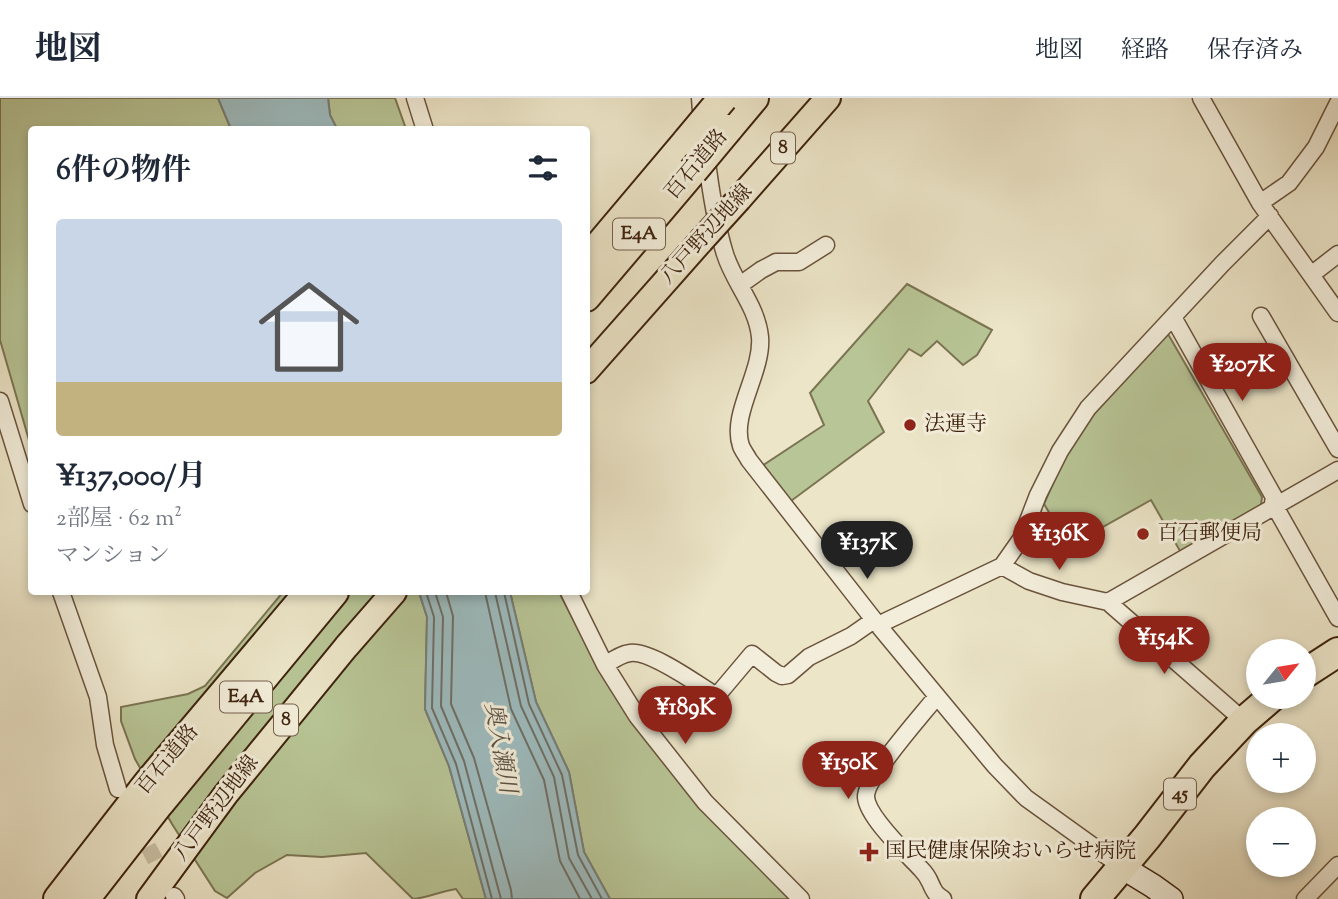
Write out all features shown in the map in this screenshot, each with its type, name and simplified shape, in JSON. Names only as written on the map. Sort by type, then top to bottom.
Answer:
[{"type":"highway","name":"百石道路","points":[[590,256],[723,98]]},
{"type":"highway","name":"百石道路","points":[[590,292],[754,98]]},
{"type":"highway","name":"百石道路","points":[[85,899],[153,793],[307,595]]},
{"type":"highway","name":"百石道路","points":[[58,899],[331,595]]},
{"type":"highway","points":[[1316,669],[1335,661]]},
{"type":"highway","name":"45","points":[[1095,899],[1202,766],[1258,709]]},
{"type":"main road","name":"八戸野辺地線","points":[[590,366],[828,98]]},
{"type":"main road","name":"八戸野辺地線","points":[[149,899],[252,762],[391,595]]},
{"type":"street","points":[[415,98],[424,126]]},
{"type":"street","points":[[700,98],[714,205],[725,255],[757,320],[760,340],[759,357],[739,425],[741,445],[749,460],[876,622],[995,766],[1026,798],[1171,899]]},
{"type":"street","points":[[1201,98],[1261,203],[1338,313]]},
{"type":"street","points":[[1261,203],[1289,183],[1316,146],[1338,103]]},
{"type":"street","points":[[605,665],[624,654],[641,652],[716,694],[752,654],[776,673],[788,675],[809,657],[876,622],[1002,566],[1021,539],[1038,495],[1060,451],[1088,408],[1270,216]]},
{"type":"street","points":[[740,285],[776,262],[799,262],[826,245]]},
{"type":"street","points":[[1311,275],[1338,254]]},
{"type":"street","points":[[1261,316],[1338,449]]},
{"type":"street","points":[[1173,317],[1338,618]]},
{"type":"street","points":[[0,401],[28,491]]},
{"type":"street","points":[[1108,602],[1338,470]]},
{"type":"street","points":[[1002,566],[1029,581],[1062,592],[1108,602],[1244,721]]},
{"type":"street","points":[[62,595],[98,697],[105,745],[118,789]]},
{"type":"street","points":[[570,595],[605,665],[637,716],[705,802],[801,899]]},
{"type":"street","points":[[937,696],[881,767],[870,783],[866,797],[885,832],[929,876],[935,891],[943,899]]},
{"type":"street","points":[[1305,899],[1338,864]]},
{"type":"green space","points":[[0,98],[218,98],[230,126],[28,126],[28,437],[0,340]]},
{"type":"green space","points":[[328,98],[395,98],[405,126],[336,126],[330,115]]},
{"type":"green space","points":[[907,284],[992,330],[977,355],[963,365],[937,341],[921,356],[909,349],[868,401],[884,432],[791,501],[762,466],[824,425],[810,393]]},
{"type":"green space","points":[[1168,334],[1262,497],[1261,505],[1180,551],[1151,500],[1069,546],[1044,504],[1064,458],[1093,415]]},
{"type":"green space","points":[[281,595],[420,595],[427,617],[425,709],[449,766],[486,899],[463,899],[456,889],[413,899],[366,853],[322,857],[287,855],[255,873],[227,898],[215,891],[135,759],[121,721],[121,707],[188,694],[205,686]]},
{"type":"green space","points":[[511,595],[561,595],[594,660],[682,785],[739,848],[793,899],[610,899],[584,852],[569,772],[536,702]]},
{"type":"water","points":[[218,98],[328,98],[330,115],[336,126],[230,126]]},
{"type":"water","name":"奥入瀬川","points":[[420,595],[511,595],[536,702],[569,772],[584,852],[610,899],[486,899],[449,766],[425,709],[427,617]]},
{"type":"tunnel","points":[[137,825],[167,883]]},
{"type":"place","name":"法運寺","points":[[910,425]]},
{"type":"place","name":"百石郵便局","points":[[1143,534]]},
{"type":"place","name":"国民健康保険おいらせ病院","points":[[869,852]]}]
